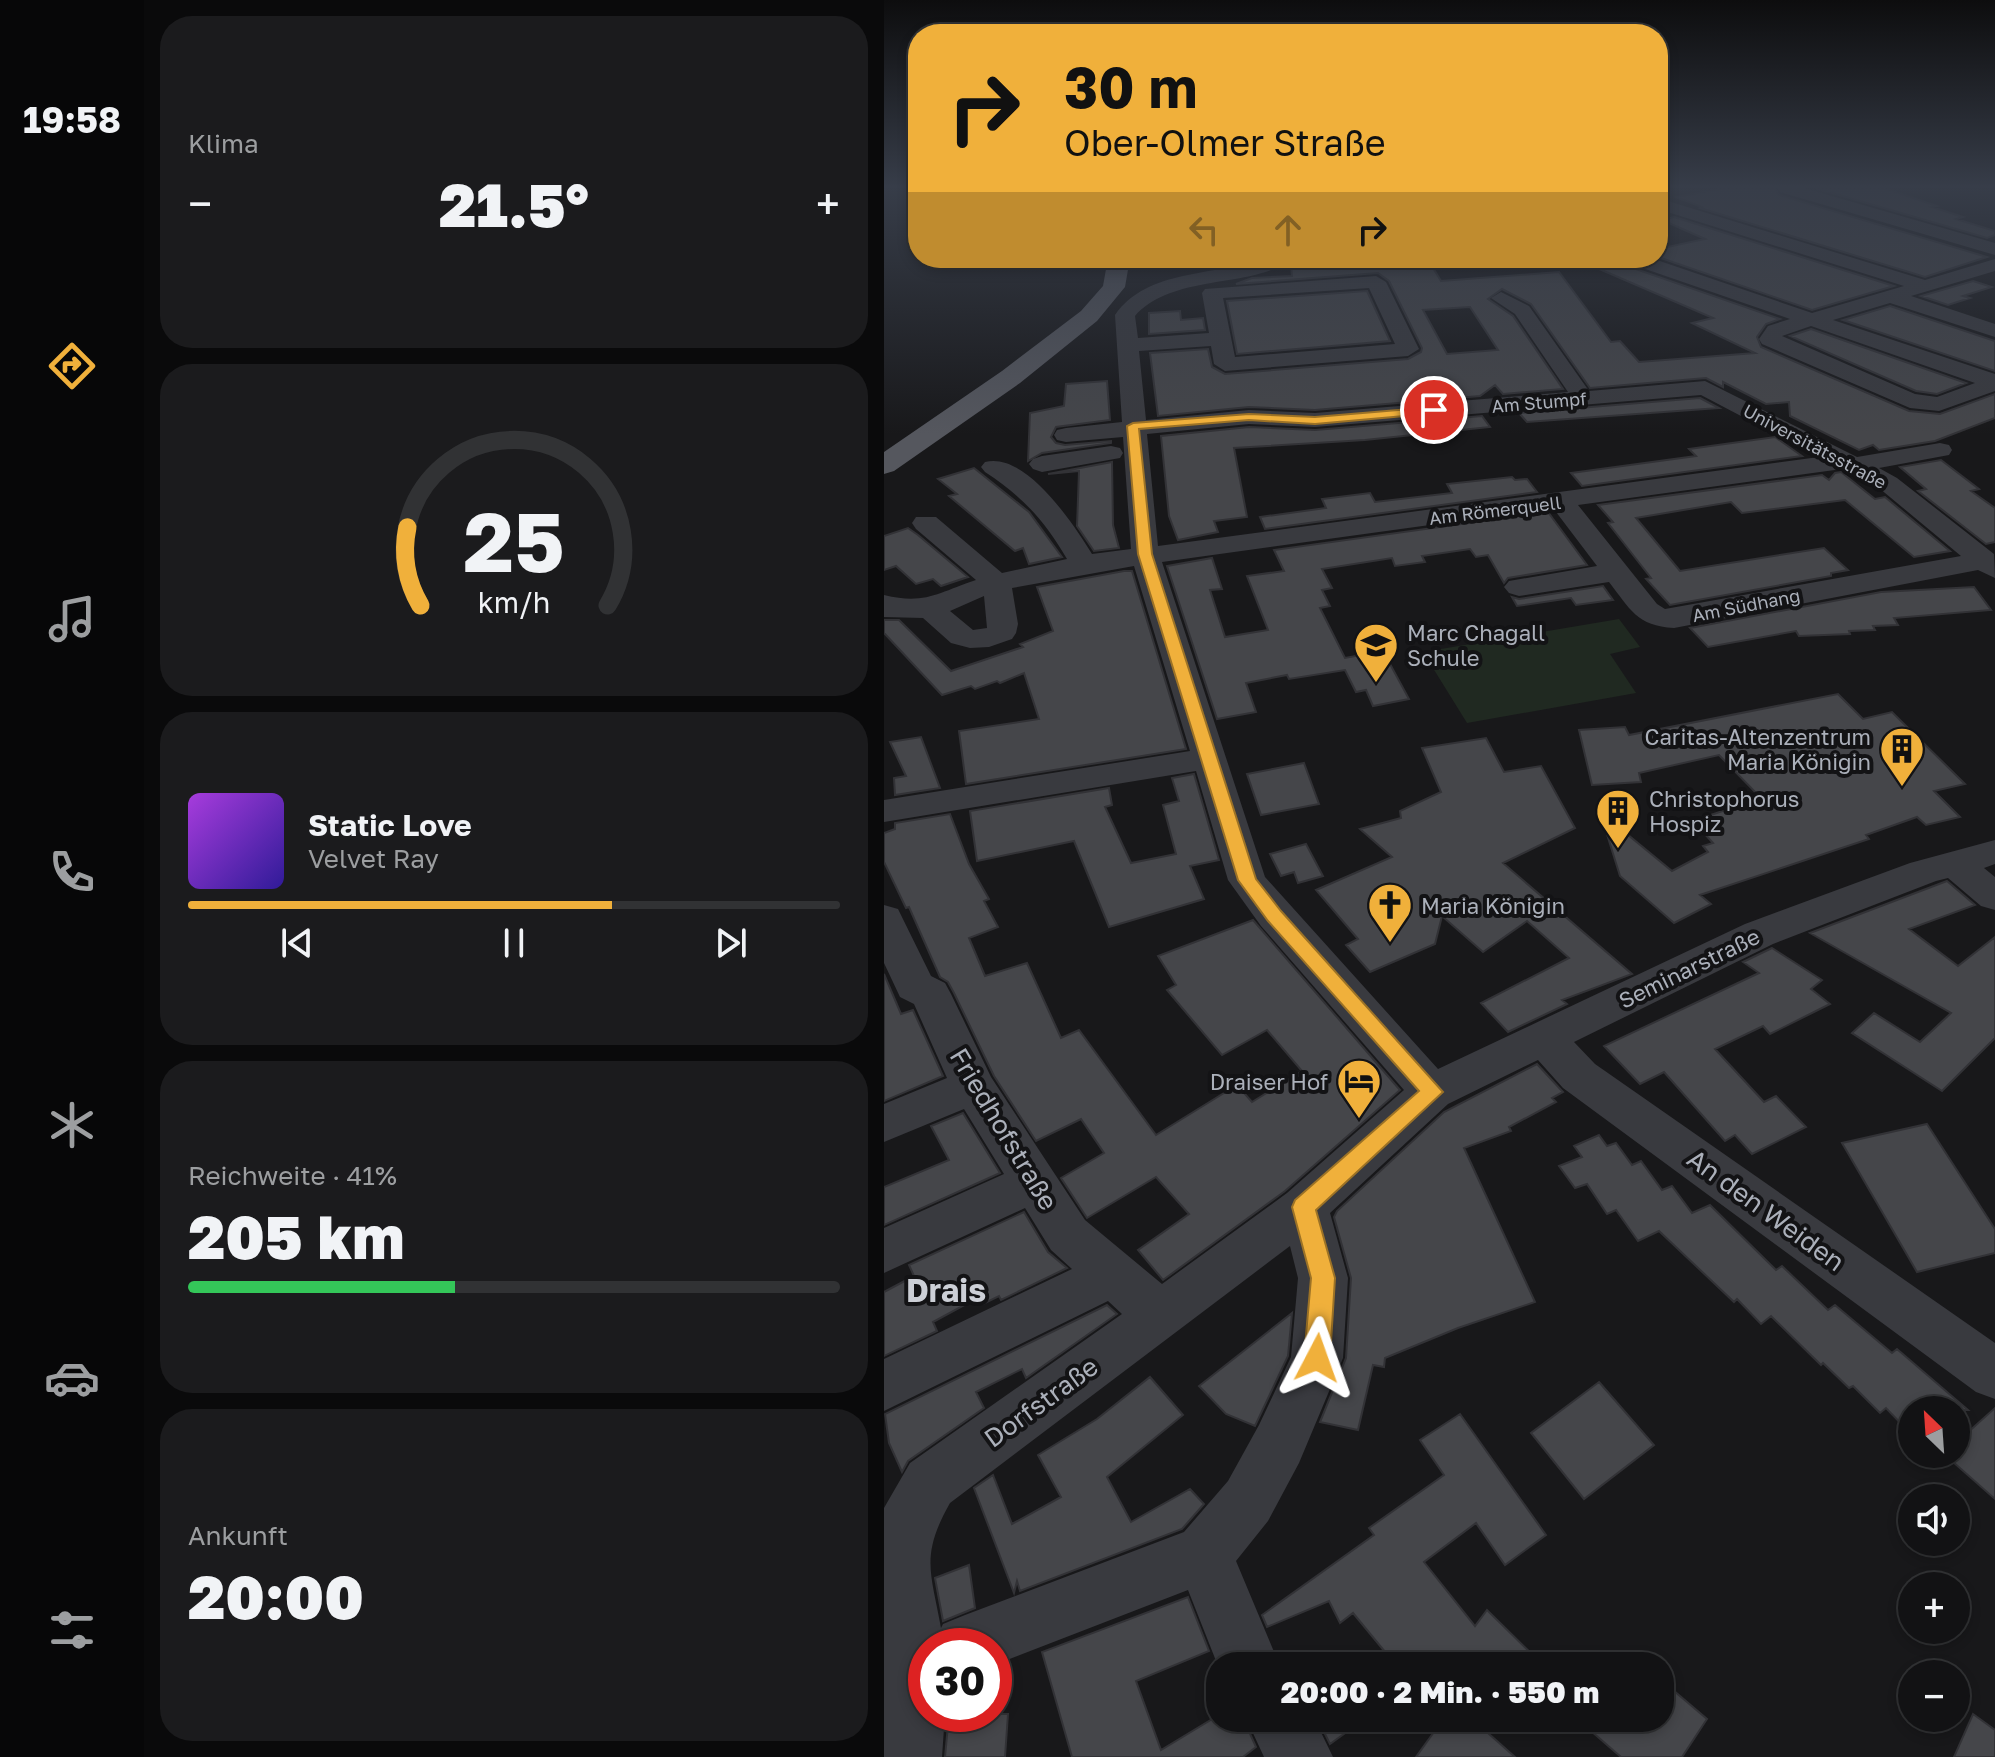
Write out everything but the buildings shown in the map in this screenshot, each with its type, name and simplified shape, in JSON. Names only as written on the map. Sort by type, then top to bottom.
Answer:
[{"type":"main road","points":[[884,465],[1011,377],[1077,326],[1109,294],[1121,270]]},
{"type":"street","points":[[1194,270],[1164,277],[1125,315],[1145,554],[1247,880],[1275,916],[1432,1092]]},
{"type":"street","points":[[1164,277],[1242,270]]},
{"type":"street","points":[[1668,270],[1995,382]]},
{"type":"street","points":[[1874,270],[1925,286]]},
{"type":"street","points":[[1978,270],[1775,330],[1770,339],[1910,401],[1939,404],[1995,382]]},
{"type":"street","points":[[1376,282],[1408,349],[1225,364],[1219,339],[1212,293],[1376,282]]},
{"type":"street","points":[[1890,296],[1995,331]]},
{"type":"street","points":[[1501,298],[1522,310],[1583,398]]},
{"type":"street","points":[[1126,345],[1219,339]]},
{"type":"street","points":[[1165,343],[1169,366]]},
{"type":"street","name":"Am Stumpf","points":[[1134,438],[1249,417],[1315,420],[1705,388]]},
{"type":"street","name":"Universitätsstraße","points":[[1705,388],[1888,483],[1989,564]]},
{"type":"street","points":[[1066,435],[1134,438]]},
{"type":"street","points":[[1042,464],[1134,438]]},
{"type":"street","name":"Am Römerquell","points":[[931,609],[997,583],[1145,554],[1940,450]]},
{"type":"street","points":[[994,467],[1023,483],[1049,506],[1084,564]]},
{"type":"street","name":"Am Südhang","points":[[1561,501],[1646,610],[1658,618],[1674,619],[1989,564]]},
{"type":"street","points":[[884,604],[889,609],[931,609],[964,639],[985,641],[1001,633],[1003,624],[997,583],[926,523]]},
{"type":"street","points":[[1519,587],[1616,572]]},
{"type":"street","points":[[884,811],[1207,759]]},
{"type":"street","name":"Seminarstraße","points":[[1304,1207],[1432,1092],[1759,934],[1995,852]]},
{"type":"street","points":[[1955,864],[1995,897]]},
{"type":"street","name":"Friedhofstraße","points":[[884,919],[899,993],[930,994],[973,1086],[1068,1235],[1159,1314]]},
{"type":"street","name":"An den Weiden","points":[[1544,1038],[1579,1076],[1995,1374]]},
{"type":"street","points":[[884,1124],[973,1086]]},
{"type":"street","points":[[884,1251],[1033,1182]]},
{"type":"street","points":[[1011,1628],[1204,1554],[1248,1501],[1279,1444],[1317,1358],[1323,1278],[1304,1207]]},
{"type":"street","name":"Dorfstraße","points":[[925,1628],[899,1556],[908,1520],[930,1483],[1304,1207]]},
{"type":"street","points":[[884,1386],[1113,1274]]},
{"type":"street","points":[[1204,1554],[1243,1652]]},
{"type":"street","name":"Dorfstraße","points":[[909,1757],[916,1732]]},
{"type":"street","points":[[1286,1732],[1300,1757]]},
{"type":"shaded area","points":[[1619,619],[1640,647],[1610,654],[1636,693],[1467,723],[1423,652]]},
{"type":"place","name":"Marc Chagall Schule","points":[[1376,684]]},
{"type":"place","name":"Caritas-Altenzentrum Maria Königin","points":[[1902,788]]},
{"type":"place","name":"Christophorus Hospiz","points":[[1618,850]]},
{"type":"place","name":"Maria Königin","points":[[1390,944]]},
{"type":"place","name":"Draiser Hof","points":[[1359,1120]]},
{"type":"district","name":"Drais","points":[[946,1290]]},
{"type":"route","points":[[1317,1358],[1323,1278],[1304,1207],[1432,1092],[1275,916],[1247,880],[1145,554],[1133,426],[1249,417],[1315,420],[1434,410]]}]
